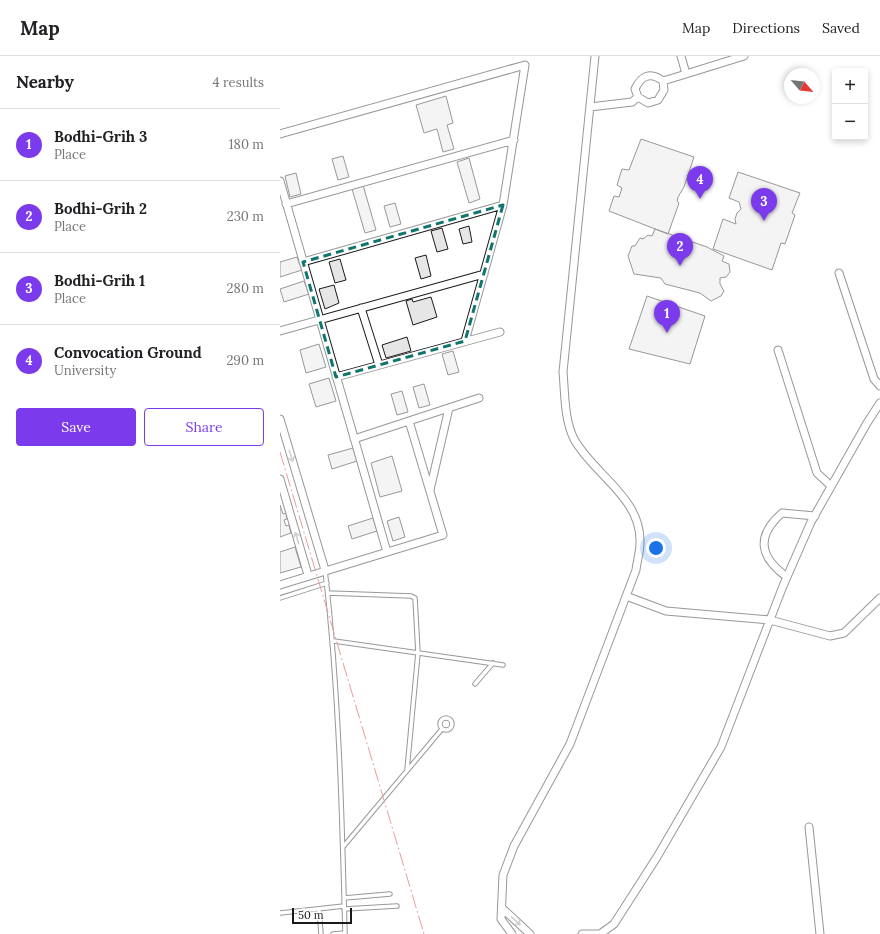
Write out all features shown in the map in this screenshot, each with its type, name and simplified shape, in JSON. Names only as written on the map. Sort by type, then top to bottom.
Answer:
[{"type":"street","points":[[512,934],[501,919],[503,875],[514,846],[570,744],[636,570],[640,542],[635,515],[620,493],[586,456],[574,438],[567,417],[563,372],[595,56]]},
{"type":"street","points":[[681,56],[686,74]]},
{"type":"street","points":[[663,81],[744,56]]},
{"type":"street","points":[[280,134],[525,64],[503,205],[465,341]]},
{"type":"street","points":[[650,74],[657,76],[663,81],[664,90],[658,100],[648,103],[638,97],[635,90],[643,77],[650,74]]},
{"type":"street","points":[[590,107],[632,102],[638,97]]},
{"type":"street","points":[[286,204],[514,140]]},
{"type":"street","points":[[280,181],[387,552]]},
{"type":"street","points":[[303,262],[503,205]]},
{"type":"street","points":[[839,273],[874,379],[880,386]]},
{"type":"street","points":[[280,331],[484,274]]},
{"type":"street","points":[[361,308],[379,365]]},
{"type":"street","points":[[336,377],[500,332]]},
{"type":"street","points":[[778,350],[817,473],[831,486]]},
{"type":"street","points":[[354,439],[479,398]]},
{"type":"street","points":[[582,934],[600,934],[614,924],[653,864],[721,747],[787,577],[815,516],[867,423],[880,403]]},
{"type":"street","points":[[430,491],[449,408]]},
{"type":"street","points":[[280,419],[325,570]]},
{"type":"street","points":[[280,585],[308,575],[443,535],[409,421]]},
{"type":"street","points":[[280,479],[308,575]]},
{"type":"street","points":[[787,577],[778,570],[765,553],[763,545],[772,522],[782,513],[815,516]]},
{"type":"street","points":[[626,596],[666,611],[770,620],[830,636],[844,633],[880,598]]},
{"type":"street","points":[[809,827],[820,934]]},
{"type":"street","points":[[502,908],[530,934]]},
{"type":"lane","points":[[325,570],[334,641],[343,847],[345,933],[333,934]]},
{"type":"lane","points":[[280,598],[327,583]]},
{"type":"lane","points":[[328,593],[414,596],[418,652],[407,770]]},
{"type":"lane","points":[[334,641],[503,665]]},
{"type":"lane","points":[[476,684],[493,663]]},
{"type":"lane","points":[[343,847],[442,729]]},
{"type":"lane","points":[[344,898],[390,894]]},
{"type":"lane","points":[[280,914],[319,909],[397,906]]},
{"type":"lane","points":[[319,909],[321,934]]},
{"type":"highlighted area","points":[[503,205],[465,341],[336,377],[303,262]]},
{"type":"building","points":[[446,96],[453,123],[447,125],[454,149],[443,152],[437,129],[424,133],[416,105]]},
{"type":"building","points":[[641,139],[694,157],[684,187],[678,197],[677,201],[679,203],[668,234],[609,211],[614,196],[619,197],[622,188],[617,185],[622,169],[629,170]]},
{"type":"building","points":[[343,156],[349,177],[338,180],[332,159]]},
{"type":"building","points":[[469,158],[480,199],[469,203],[457,162]]},
{"type":"building","points":[[738,172],[800,193],[792,213],[795,215],[785,244],[781,243],[772,270],[713,249],[723,219],[736,224],[735,219],[737,213],[741,209],[739,202],[729,198]]},
{"type":"building","points":[[296,173],[301,194],[290,197],[285,176]]},
{"type":"building","points":[[363,185],[376,230],[365,233],[352,189]]},
{"type":"building","points":[[395,203],[401,224],[390,227],[384,206]]},
{"type":"building","points":[[469,226],[472,242],[463,244],[459,229]]},
{"type":"building","points":[[442,228],[448,249],[437,252],[431,231]]},
{"type":"building","points":[[655,229],[707,247],[724,256],[722,261],[729,264],[730,272],[726,277],[720,278],[720,284],[724,291],[721,296],[711,301],[700,293],[665,284],[661,278],[634,274],[628,256],[632,246],[635,246],[640,238],[643,239],[648,235],[652,236]]},
{"type":"building","points":[[426,255],[431,276],[421,279],[415,258]]},
{"type":"building","points":[[297,257],[302,270],[280,277],[280,262]]},
{"type":"building","points":[[340,259],[346,280],[335,283],[329,262]]},
{"type":"building","points":[[304,281],[309,294],[284,302],[280,289]]},
{"type":"building","points":[[334,285],[339,303],[325,309],[319,289]]},
{"type":"building","points":[[647,296],[705,316],[690,364],[629,349]]},
{"type":"building","points":[[431,297],[437,317],[413,325],[406,301],[412,299],[413,302]]},
{"type":"building","points":[[407,337],[411,351],[386,358],[382,345]]},
{"type":"building","points":[[319,344],[326,367],[306,373],[300,350]]},
{"type":"building","points":[[453,351],[459,372],[448,375],[442,354]]},
{"type":"building","points":[[329,378],[336,401],[316,407],[309,384]]},
{"type":"building","points":[[424,384],[430,405],[419,408],[413,387]]},
{"type":"building","points":[[402,391],[408,412],[397,415],[391,394]]},
{"type":"building","points":[[353,448],[357,461],[332,469],[328,455]]},
{"type":"building","points":[[392,456],[402,491],[380,497],[371,463]]},
{"type":"building","points":[[280,505],[283,514],[286,513],[287,519],[284,520],[286,526],[289,525],[291,533],[280,537]]},
{"type":"building","points":[[399,517],[405,537],[393,541],[387,521]]},
{"type":"building","points":[[373,518],[377,531],[352,539],[348,526]]},
{"type":"building","points":[[295,547],[301,567],[280,573],[280,552]]},
{"type":"power","points":[[280,452],[424,934]]},
{"type":"place","name":"Convocation Ground","points":[[700,199]]},
{"type":"place","name":"Bodhi-Grih 1","points":[[764,221]]},
{"type":"place","name":"Bodhi-Grih 2","points":[[680,266]]},
{"type":"place","name":"Bodhi-Grih 3","points":[[667,333]]}]
